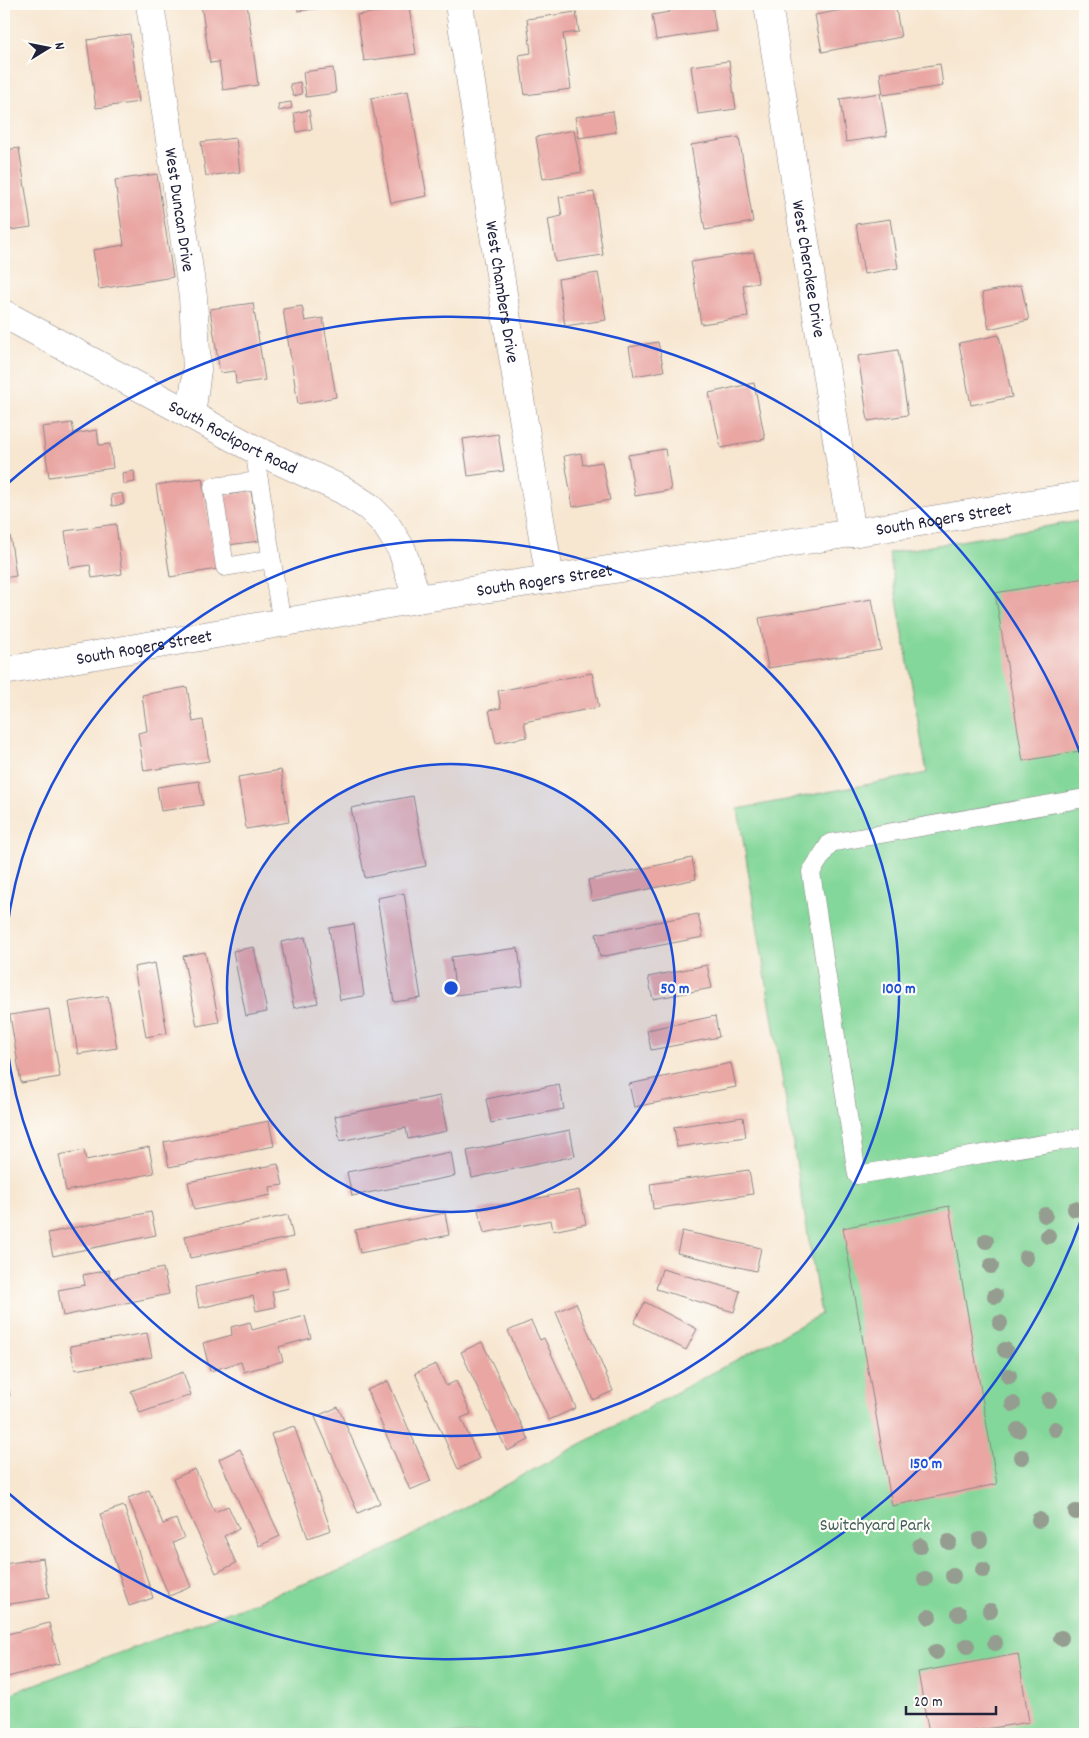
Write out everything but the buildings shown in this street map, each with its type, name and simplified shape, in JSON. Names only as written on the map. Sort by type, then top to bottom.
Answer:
[{"type":"street","name":"West Duncan Drive","points":[[150,4],[193,297],[197,370],[191,415]]},
{"type":"street","name":"West Chambers Drive","points":[[459,4],[508,327],[550,579]]},
{"type":"street","name":"West Cherokee Drive","points":[[768,4],[852,533]]},
{"type":"street","name":"South Rockport Road","points":[[4,314],[254,449],[343,490],[369,508],[384,523],[402,550],[417,599]]},
{"type":"street","name":"South Rogers Street","points":[[4,671],[417,599],[852,533],[1085,495]]},
{"type":"lane","points":[[254,449],[282,624]]},
{"type":"lane","points":[[258,481],[213,488],[225,567],[271,559]]},
{"type":"lane","points":[[1085,798],[830,842],[810,872],[857,1175],[1085,1137]]},
{"type":"green space","name":"Switchyard Park","points":[[1085,520],[1085,1734],[4,1734],[4,1696],[365,1561],[821,1314],[738,809],[927,773],[889,553]]}]
